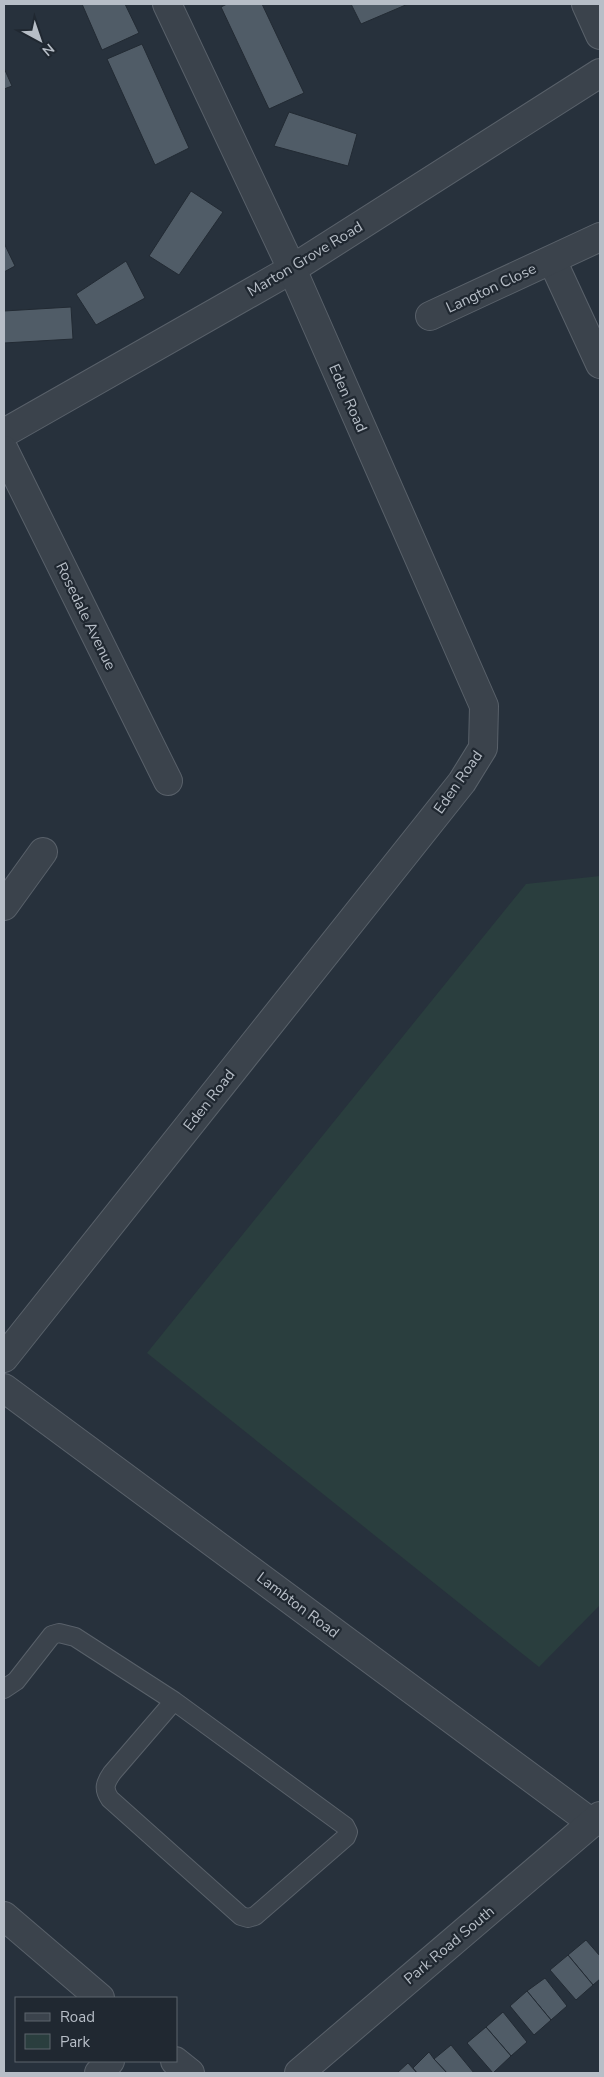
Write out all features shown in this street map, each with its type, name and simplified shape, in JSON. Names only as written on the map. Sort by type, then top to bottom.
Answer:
[{"type":"street","name":"Eden Road","points":[[4,1358],[456,790],[483,748],[484,706],[292,269],[167,4]]},
{"type":"street","points":[[586,4],[600,35]]},
{"type":"street","name":"Marton Grove Road","points":[[4,433],[292,269],[600,73]]},
{"type":"street","name":"Langton Close","points":[[430,316],[600,237]]},
{"type":"street","name":"Langton Close","points":[[552,260],[600,364]]},
{"type":"street","name":"Rosedale Avenue","points":[[4,450],[168,781]]},
{"type":"street","points":[[4,906],[43,852]]},
{"type":"street","name":"Lambton Road","points":[[4,1388],[596,1819]]},
{"type":"street","name":"Park Road South","points":[[299,2073],[596,1819]]},
{"type":"street","points":[[4,1916],[99,1997]]},
{"type":"street","points":[[99,2073],[109,2062]]},
{"type":"street","points":[[176,2062],[190,2073]]},
{"type":"lane","points":[[4,1689],[16,1681],[52,1636],[59,1633],[75,1637],[174,1701],[345,1826],[348,1832],[346,1837],[255,1916],[248,1918],[241,1916],[110,1799],[105,1792],[106,1782],[112,1773],[174,1701]]},
{"type":"green space","points":[[600,876],[600,1605],[539,1667],[147,1353],[526,884]]},
{"type":"building","points":[[82,4],[125,4],[139,33],[102,50]]},
{"type":"building","points":[[227,4],[262,4],[304,93],[269,109],[221,7]]},
{"type":"building","points":[[351,4],[408,4],[361,24]]},
{"type":"building","points":[[142,44],[189,148],[155,165],[107,59]]},
{"type":"building","points":[[4,68],[12,86],[4,89]]},
{"type":"building","points":[[289,112],[357,134],[348,166],[274,146]]},
{"type":"building","points":[[191,191],[223,212],[179,275],[149,256]]},
{"type":"building","points":[[4,243],[15,266],[4,272]]},
{"type":"building","points":[[126,261],[145,298],[96,325],[76,294]]},
{"type":"building","points":[[71,307],[73,339],[4,343],[4,311]]},
{"type":"building","points":[[586,1940],[600,1956],[600,1979],[593,1985],[568,1955]]},
{"type":"building","points":[[568,1955],[593,1985],[576,2000],[550,1970]]},
{"type":"building","points":[[545,1978],[567,2006],[551,2020],[527,1991]]},
{"type":"building","points":[[527,1991],[551,2020],[534,2035],[510,2006]]},
{"type":"building","points":[[503,2012],[527,2042],[511,2056],[486,2027]]},
{"type":"building","points":[[486,2027],[511,2056],[493,2073],[467,2043]]},
{"type":"building","points":[[451,2045],[474,2073],[447,2073],[434,2059]]},
{"type":"building","points":[[429,2052],[447,2073],[417,2073],[413,2068]]},
{"type":"building","points":[[408,2063],[417,2073],[397,2073]]}]
